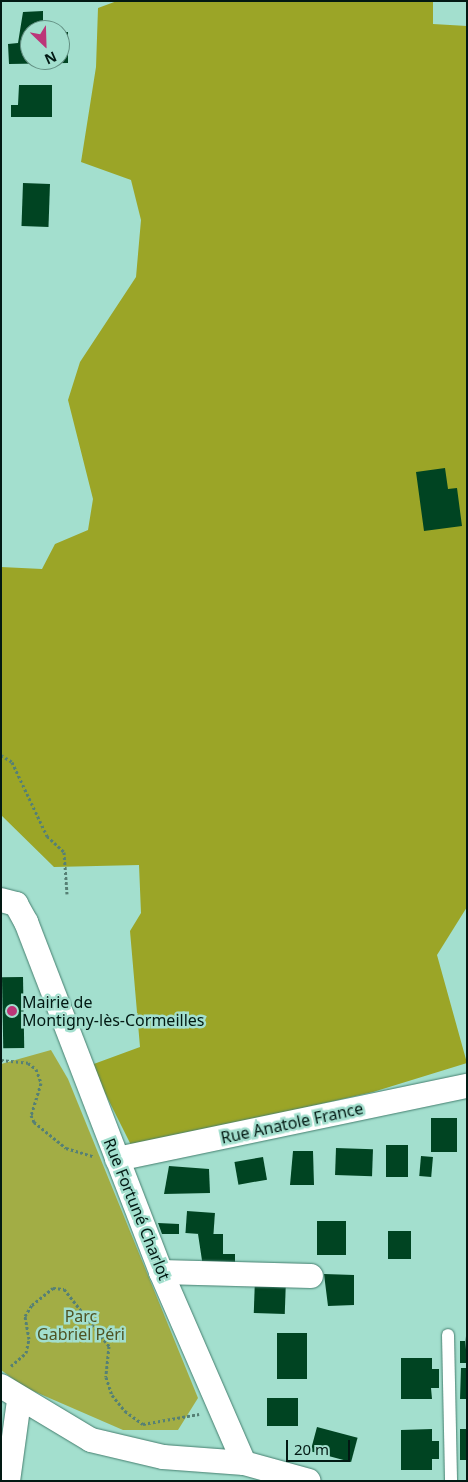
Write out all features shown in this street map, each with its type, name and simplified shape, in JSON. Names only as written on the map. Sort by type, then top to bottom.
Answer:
[{"type":"street","name":"Rue Fortuné Charlot","points":[[1,900],[21,910],[161,1272],[244,1463]]},
{"type":"street","name":"Rue Anatole France","points":[[117,1159],[467,1086]]},
{"type":"street","points":[[161,1272],[311,1276]]},
{"type":"street","points":[[2,1379],[20,1401],[91,1440],[163,1457],[244,1463],[309,1481]]},
{"type":"street","points":[[8,1481],[20,1401]]},
{"type":"lane","points":[[448,1335],[451,1481]]},
{"type":"path","points":[[1,755],[12,762],[47,836],[64,852],[67,894]]},
{"type":"path","points":[[1,1060],[28,1063],[36,1069],[41,1083],[31,1115],[34,1122],[66,1148],[117,1159]]},
{"type":"path","points":[[2,1379],[26,1353],[29,1339],[25,1316],[32,1305],[54,1288],[64,1289],[109,1346],[106,1376],[112,1395],[143,1424],[200,1415],[217,1402]]},
{"type":"green space","points":[[117,1],[433,1],[433,24],[467,26],[467,907],[437,955],[467,1063],[373,1092],[132,1147],[91,1065],[140,1047],[130,931],[141,913],[139,865],[54,867],[1,815],[1,567],[42,569],[55,544],[88,530],[93,499],[68,400],[80,362],[136,277],[141,220],[131,180],[81,162],[96,67],[98,8]]},
{"type":"green space","name":"Parc Gabriel Péri","points":[[51,1050],[68,1079],[198,1398],[178,1430],[123,1430],[24,1387],[1,1370],[1,1064]]},
{"type":"building","points":[[43,11],[43,20],[22,20],[23,12]]},
{"type":"building","points":[[20,31],[20,64],[9,64],[8,44],[18,43]]},
{"type":"building","points":[[19,85],[52,85],[52,117],[11,117],[11,105],[18,105]]},
{"type":"building","points":[[23,183],[50,184],[48,227],[21,226]]},
{"type":"building","points":[[445,468],[448,489],[457,488],[462,526],[424,531],[416,472]]},
{"type":"building","name":"Mairie de Montigny-lès-Cormeilles","points":[[2,977],[23,977],[24,1048],[3,1048]]},
{"type":"building","points":[[431,1118],[457,1118],[457,1152],[431,1152]]},
{"type":"building","points":[[386,1145],[408,1145],[408,1177],[386,1177]]},
{"type":"building","points":[[336,1148],[373,1149],[372,1176],[335,1175]]},
{"type":"building","points":[[293,1151],[313,1151],[314,1185],[290,1185]]},
{"type":"building","points":[[421,1156],[433,1157],[431,1177],[419,1176]]},
{"type":"building","points":[[263,1157],[267,1180],[238,1185],[234,1162]]},
{"type":"building","points":[[169,1166],[209,1169],[210,1193],[164,1194]]},
{"type":"building","points":[[187,1211],[215,1213],[213,1235],[185,1233]]},
{"type":"building","points":[[317,1221],[346,1221],[346,1255],[317,1255]]},
{"type":"building","points":[[158,1223],[179,1224],[179,1234],[162,1234]]},
{"type":"building","points":[[388,1231],[411,1231],[411,1259],[388,1259]]},
{"type":"building","points":[[198,1234],[223,1234],[223,1254],[235,1254],[235,1267],[203,1267]]},
{"type":"building","points":[[324,1274],[354,1275],[354,1305],[328,1306]]},
{"type":"building","points":[[255,1278],[286,1279],[285,1314],[254,1313]]},
{"type":"building","points":[[277,1333],[307,1333],[307,1379],[277,1379]]},
{"type":"building","points":[[465,1336],[467,1363],[460,1363],[460,1341],[465,1341]]},
{"type":"building","points":[[401,1358],[432,1358],[432,1369],[439,1369],[439,1388],[431,1388],[432,1399],[401,1399]]},
{"type":"building","points":[[461,1368],[467,1368],[467,1399],[460,1399]]},
{"type":"building","points":[[267,1398],[298,1398],[298,1426],[267,1426]]},
{"type":"building","points":[[317,1427],[358,1438],[351,1462],[311,1451]]},
{"type":"building","points":[[432,1429],[432,1441],[439,1441],[439,1459],[432,1459],[432,1470],[401,1470],[401,1430]]},
{"type":"building","points":[[460,1429],[467,1429],[467,1460],[460,1460]]},
{"type":"place","name":"Mairie de Montigny-lès-Cormeilles","points":[[12,1011]]}]
